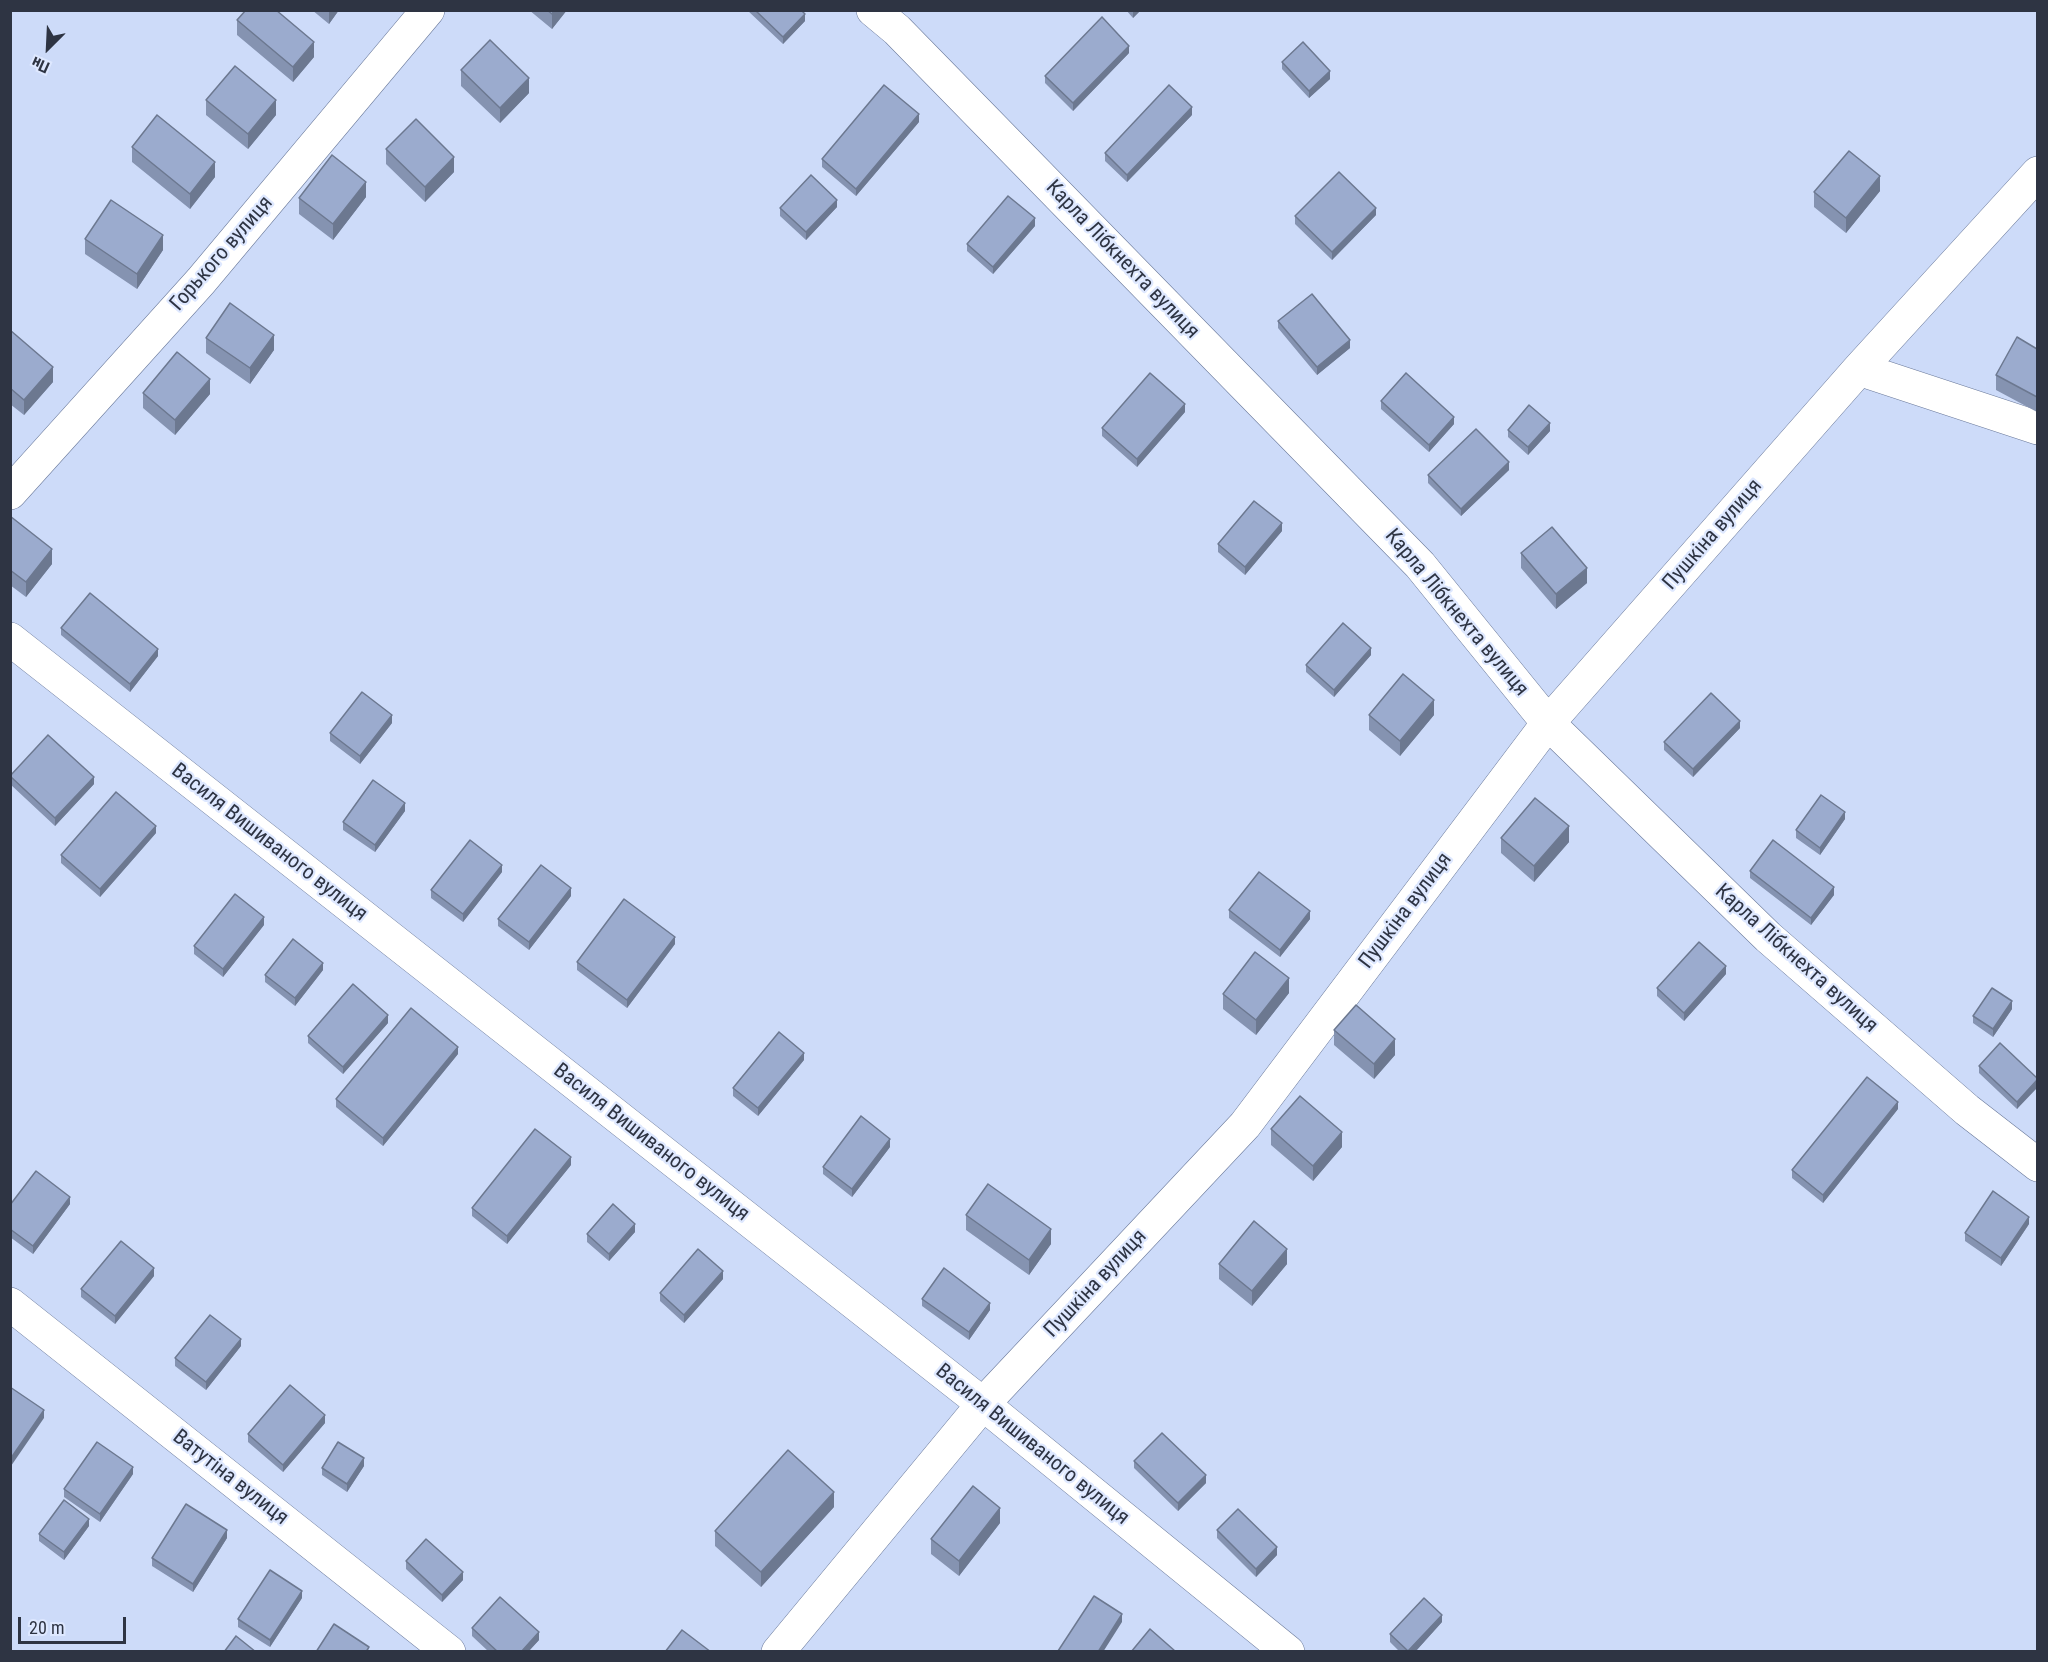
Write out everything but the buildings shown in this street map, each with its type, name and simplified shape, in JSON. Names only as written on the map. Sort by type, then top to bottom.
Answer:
[{"type":"street","name":"Горького вулиця","points":[[10,493],[201,281],[428,10]]},
{"type":"street","name":"Карла Лібкнехта вулиця","points":[[873,10],[897,30],[1420,565],[1548,723],[1768,937],[1967,1110],[2037,1165]]},
{"type":"street","name":"Пушкіна вулиця","points":[[778,1652],[983,1404],[1245,1125],[1548,723],[1859,369],[2037,173]]},
{"type":"street","points":[[1859,369],[2037,428]]},
{"type":"street","name":"Василя Вишиваного вулиця","points":[[10,639],[983,1404],[1288,1652]]},
{"type":"street","name":"Ватутіна вулиця","points":[[10,1304],[449,1652]]}]
